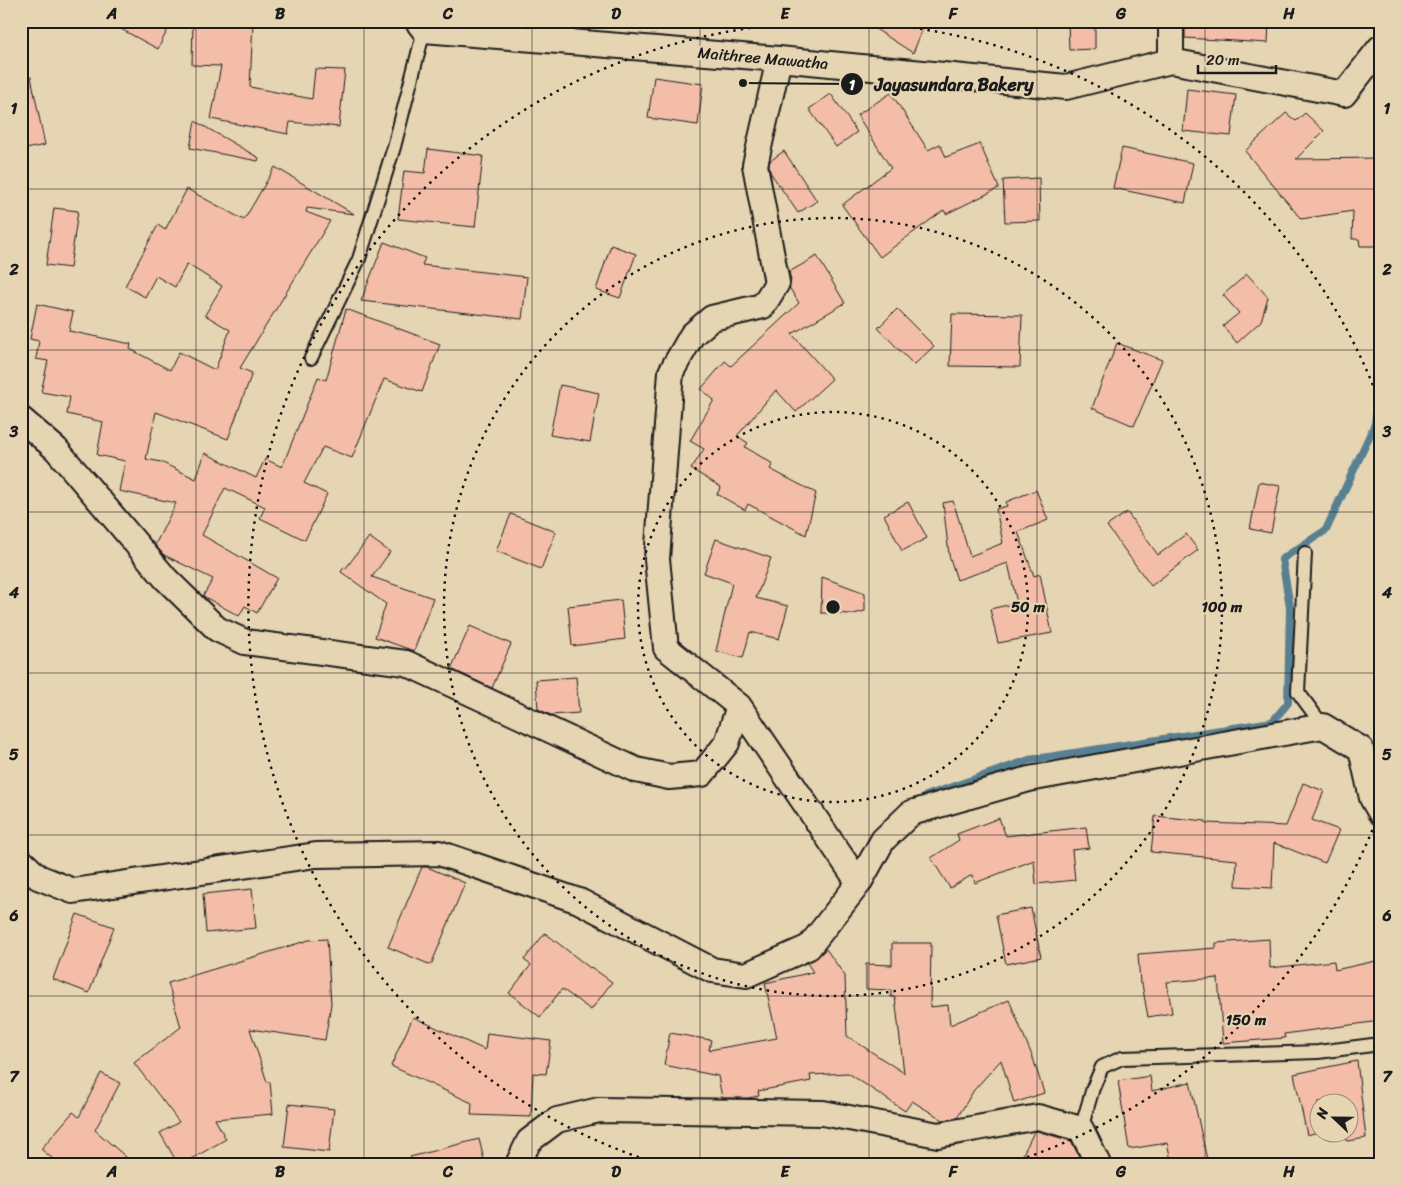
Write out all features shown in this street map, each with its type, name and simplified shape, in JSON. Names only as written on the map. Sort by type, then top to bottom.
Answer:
[{"type":"street","points":[[1171,21],[1171,61],[1344,94],[1380,48]]},
{"type":"street","name":"Maithree Mawatha","points":[[420,25],[780,58],[1066,87],[1171,61]]},
{"type":"street","points":[[780,58],[755,165],[778,283],[763,306],[712,318],[692,334],[671,372],[657,559],[666,648],[738,706],[859,883]]},
{"type":"street","points":[[21,418],[56,448],[166,579],[217,629],[245,642],[406,663],[636,770],[669,777],[702,774],[727,743],[738,706]]},
{"type":"street","points":[[21,861],[38,877],[73,890],[316,855],[439,854],[579,901],[712,970],[746,975],[809,947],[859,883],[882,840],[911,813],[1029,779],[1323,726],[1370,753],[1372,798],[1380,812]]},
{"type":"street","points":[[518,1164],[529,1141],[557,1120],[599,1110],[823,1113],[938,1135],[1038,1117],[1081,1130],[1098,1164]]},
{"type":"lane","points":[[311,358],[359,259],[394,147],[420,25]]},
{"type":"lane","points":[[1305,553],[1298,692],[1323,726]]},
{"type":"lane","points":[[1081,1130],[1093,1088],[1102,1068],[1122,1058],[1318,1052],[1380,1044]]},
{"type":"building","points":[[106,21],[172,21],[158,49]]},
{"type":"building","points":[[193,21],[253,21],[250,87],[312,99],[315,69],[345,70],[339,127],[290,122],[288,134],[211,119],[221,66],[192,65]]},
{"type":"building","points":[[863,21],[926,21],[913,53]]},
{"type":"building","points":[[1068,21],[1095,21],[1095,49],[1069,50]]},
{"type":"building","points":[[1185,21],[1269,21],[1268,43],[1185,38]]},
{"type":"building","points":[[31,77],[45,145],[21,150],[21,78]]},
{"type":"building","points":[[654,77],[703,84],[698,125],[648,118]]},
{"type":"building","points":[[1187,89],[1236,95],[1231,136],[1183,131]]},
{"type":"building","points":[[891,93],[928,150],[940,144],[946,157],[980,144],[999,188],[946,214],[944,210],[880,257],[842,205],[891,168],[857,115]]},
{"type":"building","points":[[831,94],[857,132],[836,147],[809,109]]},
{"type":"building","points":[[1286,113],[1296,121],[1305,113],[1324,131],[1296,159],[1380,158],[1380,246],[1360,246],[1359,239],[1352,239],[1353,211],[1301,219],[1245,151]]},
{"type":"building","points":[[195,121],[259,158],[258,161],[190,148]]},
{"type":"building","points":[[1122,148],[1193,163],[1185,203],[1113,188]]},
{"type":"building","points":[[428,149],[483,156],[475,227],[398,219],[404,171],[425,173]]},
{"type":"building","points":[[784,151],[817,201],[798,213],[770,172],[770,161]]},
{"type":"building","points":[[275,167],[354,214],[307,208],[306,212],[330,221],[240,368],[252,373],[228,439],[156,412],[146,459],[161,462],[196,479],[205,453],[256,478],[265,459],[282,467],[318,377],[326,380],[346,309],[440,344],[422,392],[384,379],[352,458],[323,447],[304,483],[327,494],[305,540],[260,518],[265,507],[225,488],[202,535],[277,578],[257,613],[245,606],[239,616],[203,596],[213,579],[164,555],[155,545],[176,503],[119,491],[125,461],[97,455],[103,422],[67,414],[70,397],[41,392],[48,361],[36,359],[39,341],[30,339],[37,304],[73,312],[69,331],[131,344],[130,349],[170,370],[179,352],[215,370],[230,330],[205,315],[222,286],[187,264],[175,287],[156,276],[145,297],[125,286],[158,225],[165,230],[187,189],[244,220]]},
{"type":"building","points":[[1039,178],[1040,221],[1005,222],[1003,180]]},
{"type":"building","points":[[54,208],[78,211],[70,268],[46,265]]},
{"type":"building","points":[[384,242],[425,258],[422,265],[527,277],[522,319],[361,301]]},
{"type":"building","points":[[611,245],[636,254],[620,298],[596,290]]},
{"type":"building","points":[[817,256],[845,303],[792,334],[832,379],[796,412],[776,390],[737,436],[748,443],[745,447],[773,464],[770,469],[816,493],[806,535],[748,504],[745,510],[717,494],[721,487],[691,469],[704,449],[690,441],[714,400],[701,389],[725,361],[731,366],[799,303],[789,287],[791,280],[789,272]]},
{"type":"building","points":[[1247,274],[1268,297],[1261,321],[1237,343],[1223,326],[1239,313],[1223,295]]},
{"type":"building","points":[[897,309],[934,346],[914,365],[878,328]]},
{"type":"building","points":[[952,314],[1022,315],[1020,367],[950,366]]},
{"type":"building","points":[[1117,343],[1162,360],[1134,426],[1092,408]]},
{"type":"building","points":[[560,385],[599,393],[590,442],[550,435]]},
{"type":"building","points":[[1259,482],[1280,486],[1271,533],[1250,529]]},
{"type":"building","points":[[1036,490],[1048,520],[1018,532],[1034,576],[1040,574],[1052,633],[998,643],[990,609],[1017,603],[1008,563],[957,580],[949,555],[943,503],[953,501],[970,556],[1003,543],[996,509],[1007,506],[1006,502]]},
{"type":"building","points":[[908,502],[927,538],[902,551],[884,515]]},
{"type":"building","points":[[1127,512],[1158,555],[1186,534],[1198,550],[1151,586],[1107,526]]},
{"type":"building","points":[[511,514],[556,532],[541,569],[496,551]]},
{"type":"building","points":[[369,537],[390,552],[372,577],[433,598],[414,651],[375,637],[386,604],[341,572]]},
{"type":"building","points":[[716,539],[771,558],[756,598],[788,606],[779,639],[750,632],[743,658],[716,651],[732,583],[704,573]]},
{"type":"building","points":[[822,577],[865,593],[865,611],[854,614],[821,613]]},
{"type":"building","points":[[621,600],[625,639],[572,646],[568,606]]},
{"type":"building","points":[[470,626],[511,644],[492,688],[451,669]]},
{"type":"building","points":[[576,677],[579,713],[551,715],[538,709],[536,680]]},
{"type":"building","points":[[1303,783],[1324,791],[1312,820],[1339,830],[1325,863],[1274,843],[1272,888],[1236,886],[1237,860],[1151,852],[1155,816],[1206,821],[1206,823],[1286,826]]},
{"type":"building","points":[[999,818],[1006,836],[1086,827],[1089,848],[1072,850],[1075,880],[1036,884],[1034,860],[975,883],[972,875],[950,888],[931,858],[959,840],[957,834]]},
{"type":"building","points":[[422,867],[427,867],[465,883],[431,965],[388,947]]},
{"type":"building","points":[[252,889],[256,928],[206,933],[203,894]]},
{"type":"building","points":[[1031,908],[1041,957],[1006,964],[996,915]]},
{"type":"building","points":[[77,914],[114,927],[89,993],[53,979]]},
{"type":"building","points":[[545,933],[590,968],[612,982],[591,1010],[562,989],[540,1017],[509,993],[531,965],[524,960]]},
{"type":"building","points":[[327,939],[331,1004],[325,1040],[250,1029],[267,1082],[270,1082],[273,1114],[215,1119],[226,1139],[183,1164],[178,1164],[160,1133],[179,1122],[134,1063],[181,1027],[168,983],[309,940]]},
{"type":"building","points":[[1269,939],[1270,968],[1334,961],[1335,970],[1380,960],[1380,1021],[1284,1034],[1285,1038],[1223,1043],[1218,978],[1167,982],[1172,1013],[1148,1017],[1142,984],[1140,984],[1138,954],[1216,948],[1216,943]]},
{"type":"building","points":[[892,943],[931,943],[930,1007],[948,1005],[950,1025],[1009,1000],[1033,1058],[1044,1093],[1014,1103],[1001,1060],[974,1090],[957,1118],[943,1120],[912,1101],[905,1111],[848,1073],[810,1075],[811,1081],[758,1091],[759,1096],[722,1098],[718,1076],[664,1065],[670,1033],[711,1040],[709,1050],[777,1038],[765,983],[813,972],[807,963],[815,959],[826,949],[845,976],[847,1036],[904,1073],[895,997],[891,997],[891,990],[866,989],[866,964],[892,965]]},
{"type":"building","points":[[413,1017],[485,1050],[487,1033],[551,1041],[546,1074],[533,1073],[531,1117],[471,1115],[472,1103],[391,1066]]},
{"type":"building","points":[[1357,1061],[1366,1138],[1358,1139],[1358,1092],[1308,1092],[1307,1135],[1294,1074]]},
{"type":"building","points":[[101,1073],[120,1083],[95,1130],[134,1164],[59,1164],[41,1149],[73,1112],[79,1117]]},
{"type":"building","points":[[1150,1076],[1152,1091],[1190,1082],[1208,1164],[1172,1164],[1167,1143],[1129,1149],[1118,1081]]},
{"type":"building","points":[[289,1104],[334,1109],[329,1152],[284,1147]]},
{"type":"building","points":[[1037,1131],[1071,1141],[1083,1164],[1018,1164],[1034,1132]]},
{"type":"building","points":[[479,1139],[485,1164],[411,1164],[410,1157]]},
{"type":"waterway","points":[[926,796],[1029,760],[1272,722],[1288,703],[1290,607],[1282,559],[1326,530],[1375,424],[1380,381]]},
{"type":"place","name":"Jayasundara Bakery","points":[[743,83]]}]
